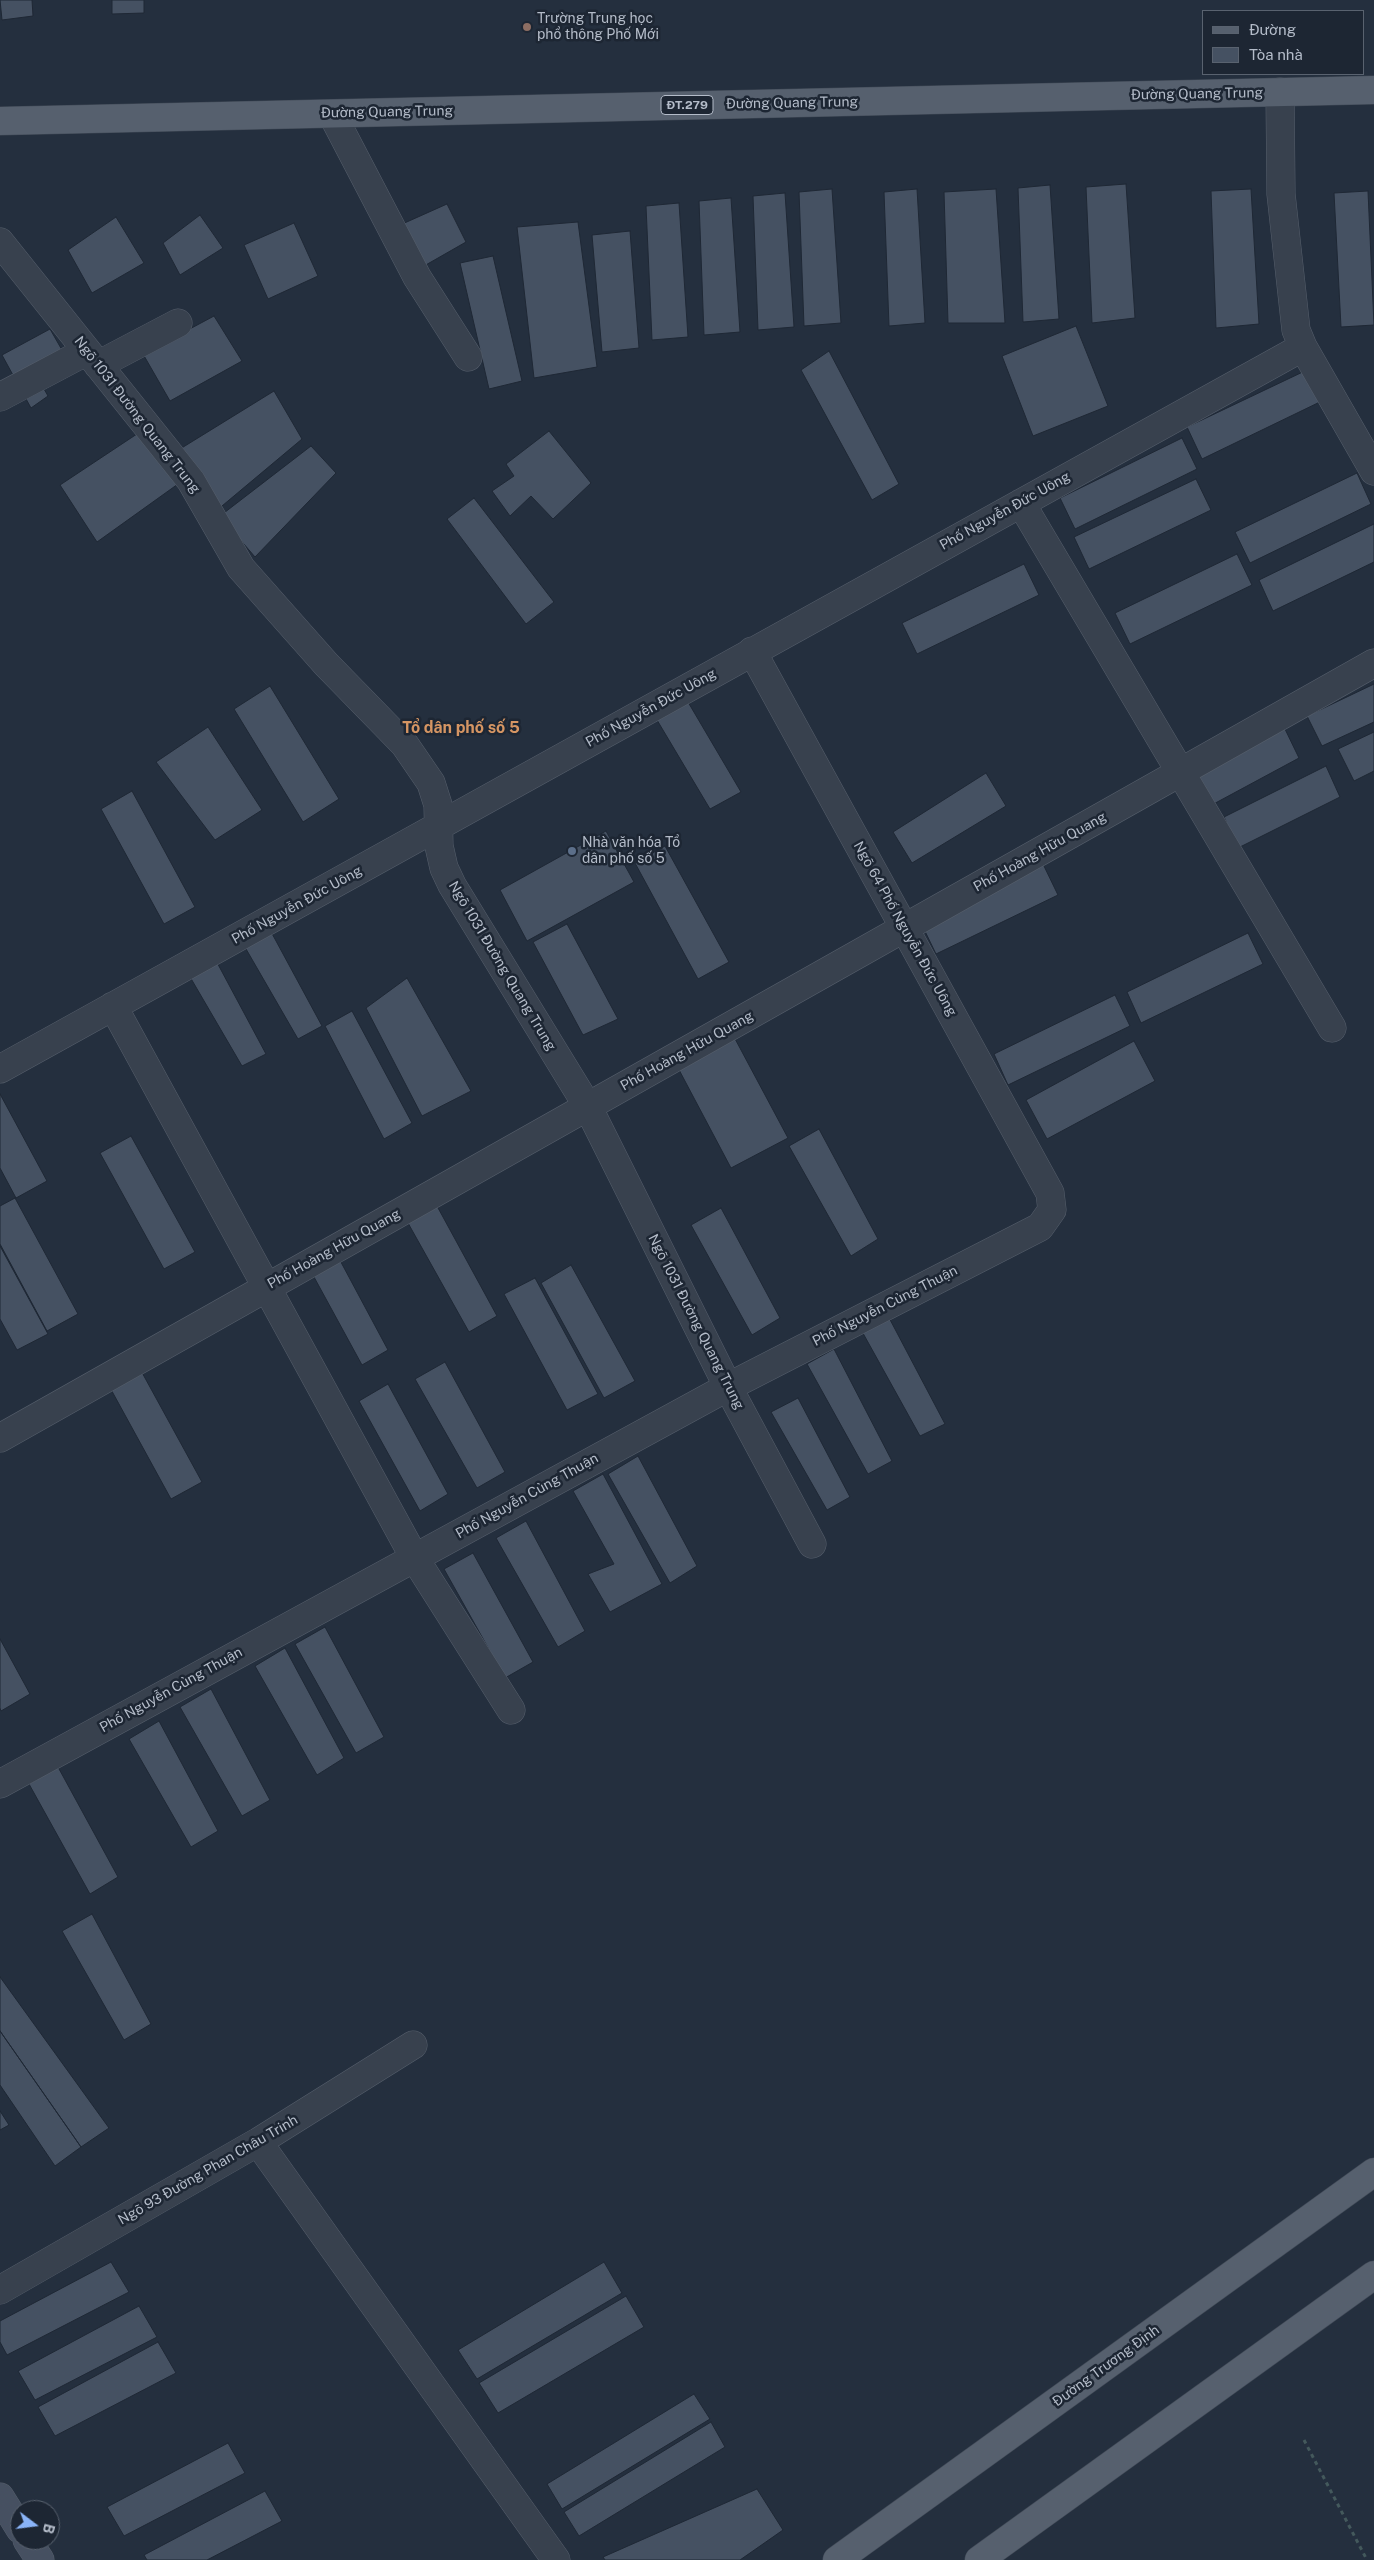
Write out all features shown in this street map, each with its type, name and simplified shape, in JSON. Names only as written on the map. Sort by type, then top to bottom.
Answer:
[{"type":"main road","name":"Đường Quang Trung","points":[[0,121],[1374,90]]},
{"type":"main road","name":"Đường Trương Định","points":[[837,2560],[1374,2172]]},
{"type":"main road","points":[[979,2560],[1374,2275]]},
{"type":"main road","points":[[0,2497],[10,2512]]},
{"type":"street","points":[[1280,92],[1281,194],[1296,330],[1303,347],[1374,471]]},
{"type":"street","points":[[332,114],[417,276],[468,358]]},
{"type":"street","name":"Ngõ 1031 Đường Quang Trung","points":[[0,242],[191,481],[241,568],[326,664],[405,745],[431,782],[438,805],[437,828],[444,868],[452,885],[588,1107],[728,1387],[812,1544]]},
{"type":"street","points":[[0,397],[178,323]]},
{"type":"street","name":"Phố Nguyễn Đức Uông","points":[[0,1069],[1303,347]]},
{"type":"street","points":[[1021,503],[1332,1028]]},
{"type":"street","name":"Ngõ 64 Phố Nguyễn Đức Uông","points":[[752,651],[1050,1193],[1052,1210]]},
{"type":"street","name":"Phố Hoàng Hữu Quang","points":[[0,1438],[1374,663]]},
{"type":"street","points":[[114,1006],[414,1557],[511,1710]]},
{"type":"street","name":"Phố Nguyễn Củng Thuận","points":[[0,1784],[728,1387],[1040,1227],[1052,1210]]},
{"type":"street","name":"Ngõ 93 Đường Phan Châu Trinh","points":[[0,2290],[258,2142],[413,2045]]},
{"type":"street","points":[[258,2142],[556,2560]]},
{"type":"path","points":[[1304,2440],[1367,2560]]},
{"type":"building","points":[[0,0],[32,0],[33,16],[2,20]]},
{"type":"building","points":[[112,0],[144,0],[144,13],[112,14]]},
{"type":"building","points":[[1126,184],[1135,318],[1092,323],[1086,187]]},
{"type":"building","points":[[1050,185],[1059,319],[1023,322],[1018,188]]},
{"type":"building","points":[[832,189],[841,323],[804,326],[799,192]]},
{"type":"building","points":[[917,189],[925,323],[889,326],[884,192]]},
{"type":"building","points":[[996,189],[1005,323],[948,323],[944,192]]},
{"type":"building","points":[[1251,189],[1259,324],[1216,328],[1211,191]]},
{"type":"building","points":[[1368,191],[1374,325],[1341,327],[1334,193]]},
{"type":"building","points":[[785,193],[794,327],[758,330],[753,196]]},
{"type":"building","points":[[731,198],[740,332],[704,335],[699,201]]},
{"type":"building","points":[[679,203],[688,337],[652,340],[646,206]]},
{"type":"building","points":[[447,204],[466,242],[424,266],[400,225]]},
{"type":"building","points":[[200,215],[223,248],[180,275],[163,243]]},
{"type":"building","points":[[116,217],[144,263],[92,293],[68,250]]},
{"type":"building","points":[[578,222],[597,367],[534,378],[517,227]]},
{"type":"building","points":[[294,223],[318,276],[268,299],[244,245]]},
{"type":"building","points":[[630,231],[639,348],[602,352],[592,235]]},
{"type":"building","points":[[493,256],[522,381],[489,389],[460,263]]},
{"type":"building","points":[[214,316],[242,361],[170,401],[143,354]]},
{"type":"building","points":[[1076,326],[1108,406],[1033,436],[1002,356]]},
{"type":"building","points":[[50,329],[70,364],[39,380],[48,396],[31,408],[2,355]]},
{"type":"building","points":[[829,351],[899,484],[872,500],[801,370]]},
{"type":"building","points":[[1309,369],[1324,400],[1202,459],[1187,427]]},
{"type":"building","points":[[274,391],[302,439],[216,511],[180,449]]},
{"type":"building","points":[[146,428],[185,479],[97,542],[60,485]]},
{"type":"building","points":[[549,431],[591,483],[553,519],[531,496],[510,516],[492,491],[514,476],[506,464]]},
{"type":"building","points":[[1182,438],[1197,469],[1075,529],[1060,498]]},
{"type":"building","points":[[311,446],[336,473],[255,557],[220,516]]},
{"type":"building","points":[[1357,473],[1371,504],[1250,563],[1235,532]]},
{"type":"building","points":[[1196,479],[1211,510],[1089,569],[1074,537]]},
{"type":"building","points":[[474,498],[554,602],[526,624],[447,519]]},
{"type":"building","points":[[1374,524],[1374,562],[1273,611],[1259,580]]},
{"type":"building","points":[[1237,554],[1252,585],[1130,644],[1115,613]]},
{"type":"building","points":[[1024,564],[1039,595],[917,654],[902,623]]},
{"type":"building","points":[[1374,684],[1374,722],[1322,746],[1307,716]]},
{"type":"building","points":[[270,686],[339,799],[303,822],[234,709]]},
{"type":"building","points":[[688,702],[741,792],[710,809],[657,720]]},
{"type":"building","points":[[208,727],[262,810],[215,840],[156,762]]},
{"type":"building","points":[[1284,727],[1299,758],[1208,807],[1193,776]]},
{"type":"building","points":[[1374,732],[1374,771],[1354,781],[1338,749]]},
{"type":"building","points":[[1326,766],[1340,797],[1238,848],[1224,817]]},
{"type":"building","points":[[986,773],[1006,806],[912,863],[893,832]]},
{"type":"building","points":[[132,791],[195,907],[164,924],[101,809]]},
{"type":"building","points":[[606,831],[634,882],[527,941],[500,890]]},
{"type":"building","points":[[665,846],[729,962],[698,979],[635,863]]},
{"type":"building","points":[[1043,864],[1058,895],[936,954],[921,923]]},
{"type":"building","points":[[567,924],[618,1019],[583,1035],[533,942]]},
{"type":"building","points":[[269,928],[322,1026],[298,1039],[242,942]]},
{"type":"building","points":[[1248,933],[1263,964],[1141,1023],[1127,992]]},
{"type":"building","points":[[213,955],[266,1054],[242,1066],[186,970]]},
{"type":"building","points":[[407,978],[471,1091],[422,1116],[366,1008]]},
{"type":"building","points":[[1115,995],[1130,1026],[1008,1085],[994,1054]]},
{"type":"building","points":[[352,1011],[412,1123],[384,1139],[325,1026]]},
{"type":"building","points":[[733,1035],[788,1138],[731,1168],[677,1066]]},
{"type":"building","points":[[1134,1041],[1155,1081],[1047,1139],[1026,1100]]},
{"type":"building","points":[[0,1094],[47,1181],[16,1198],[0,1168]]},
{"type":"building","points":[[819,1129],[878,1239],[851,1256],[789,1146]]},
{"type":"building","points":[[131,1136],[195,1252],[164,1269],[100,1153]]},
{"type":"building","points":[[15,1198],[78,1314],[47,1331],[0,1244],[0,1206]]},
{"type":"building","points":[[437,1206],[497,1316],[469,1332],[408,1223]]},
{"type":"building","points":[[721,1208],[780,1318],[752,1335],[691,1225]]},
{"type":"building","points":[[0,1246],[48,1334],[17,1350],[0,1319]]},
{"type":"building","points":[[335,1251],[388,1350],[362,1365],[308,1266]]},
{"type":"building","points":[[571,1265],[635,1381],[604,1398],[541,1283]]},
{"type":"building","points":[[535,1278],[598,1394],[567,1410],[504,1294]]},
{"type":"building","points":[[886,1312],[945,1424],[920,1436],[859,1326]]},
{"type":"building","points":[[834,1349],[892,1461],[868,1474],[807,1364]]},
{"type":"building","points":[[445,1362],[505,1472],[477,1488],[415,1379]]},
{"type":"building","points":[[139,1367],[202,1482],[171,1499],[108,1384]]},
{"type":"building","points":[[388,1384],[448,1494],[420,1511],[359,1401]]},
{"type":"building","points":[[798,1398],[850,1497],[827,1510],[771,1412]]},
{"type":"building","points":[[638,1456],[697,1566],[670,1583],[608,1474]]},
{"type":"building","points":[[603,1474],[662,1584],[610,1612],[588,1574],[614,1564],[573,1491]]},
{"type":"building","points":[[526,1521],[585,1631],[558,1647],[496,1538]]},
{"type":"building","points":[[473,1553],[533,1662],[505,1678],[444,1569]]},
{"type":"building","points":[[325,1627],[384,1737],[356,1753],[295,1644]]},
{"type":"building","points":[[0,1639],[30,1694],[1,1711],[0,1708]]},
{"type":"building","points":[[285,1648],[344,1758],[317,1775],[255,1666]]},
{"type":"building","points":[[211,1689],[270,1800],[242,1816],[180,1707]]},
{"type":"building","points":[[159,1721],[218,1831],[191,1847],[129,1739]]},
{"type":"building","points":[[58,1767],[118,1877],[90,1894],[29,1784]]},
{"type":"building","points":[[92,1914],[151,2024],[124,2040],[62,1931]]},
{"type":"building","points":[[0,1977],[109,2128],[81,2147],[0,2031]]},
{"type":"building","points":[[0,2031],[81,2147],[55,2166],[0,2085]]},
{"type":"building","points":[[0,2111],[9,2125],[0,2130]]},
{"type":"building","points":[[111,2262],[129,2292],[7,2355],[0,2342],[0,2321]]},
{"type":"building","points":[[604,2262],[622,2293],[477,2379],[458,2350]]},
{"type":"building","points":[[626,2296],[644,2327],[498,2413],[479,2383]]},
{"type":"building","points":[[139,2306],[157,2337],[35,2400],[18,2371]]},
{"type":"building","points":[[158,2342],[176,2373],[55,2436],[38,2407]]},
{"type":"building","points":[[694,2394],[710,2419],[562,2509],[547,2484]]},
{"type":"building","points":[[711,2422],[725,2447],[579,2536],[564,2512]]},
{"type":"building","points":[[228,2443],[245,2473],[124,2536],[107,2507]]},
{"type":"building","points":[[757,2489],[783,2530],[740,2560],[605,2560],[603,2557]]},
{"type":"building","points":[[265,2491],[282,2521],[207,2560],[147,2560],[144,2555]]},
{"type":"place","name":"Trường Trung học phổ thông Phố Mới","points":[[527,27]]},
{"type":"place","name":"Nhà văn hóa Tổ dân phố số 5","points":[[572,851]]},
{"type":"district","name":"Tổ dân phố số 5","points":[[461,728]]}]
